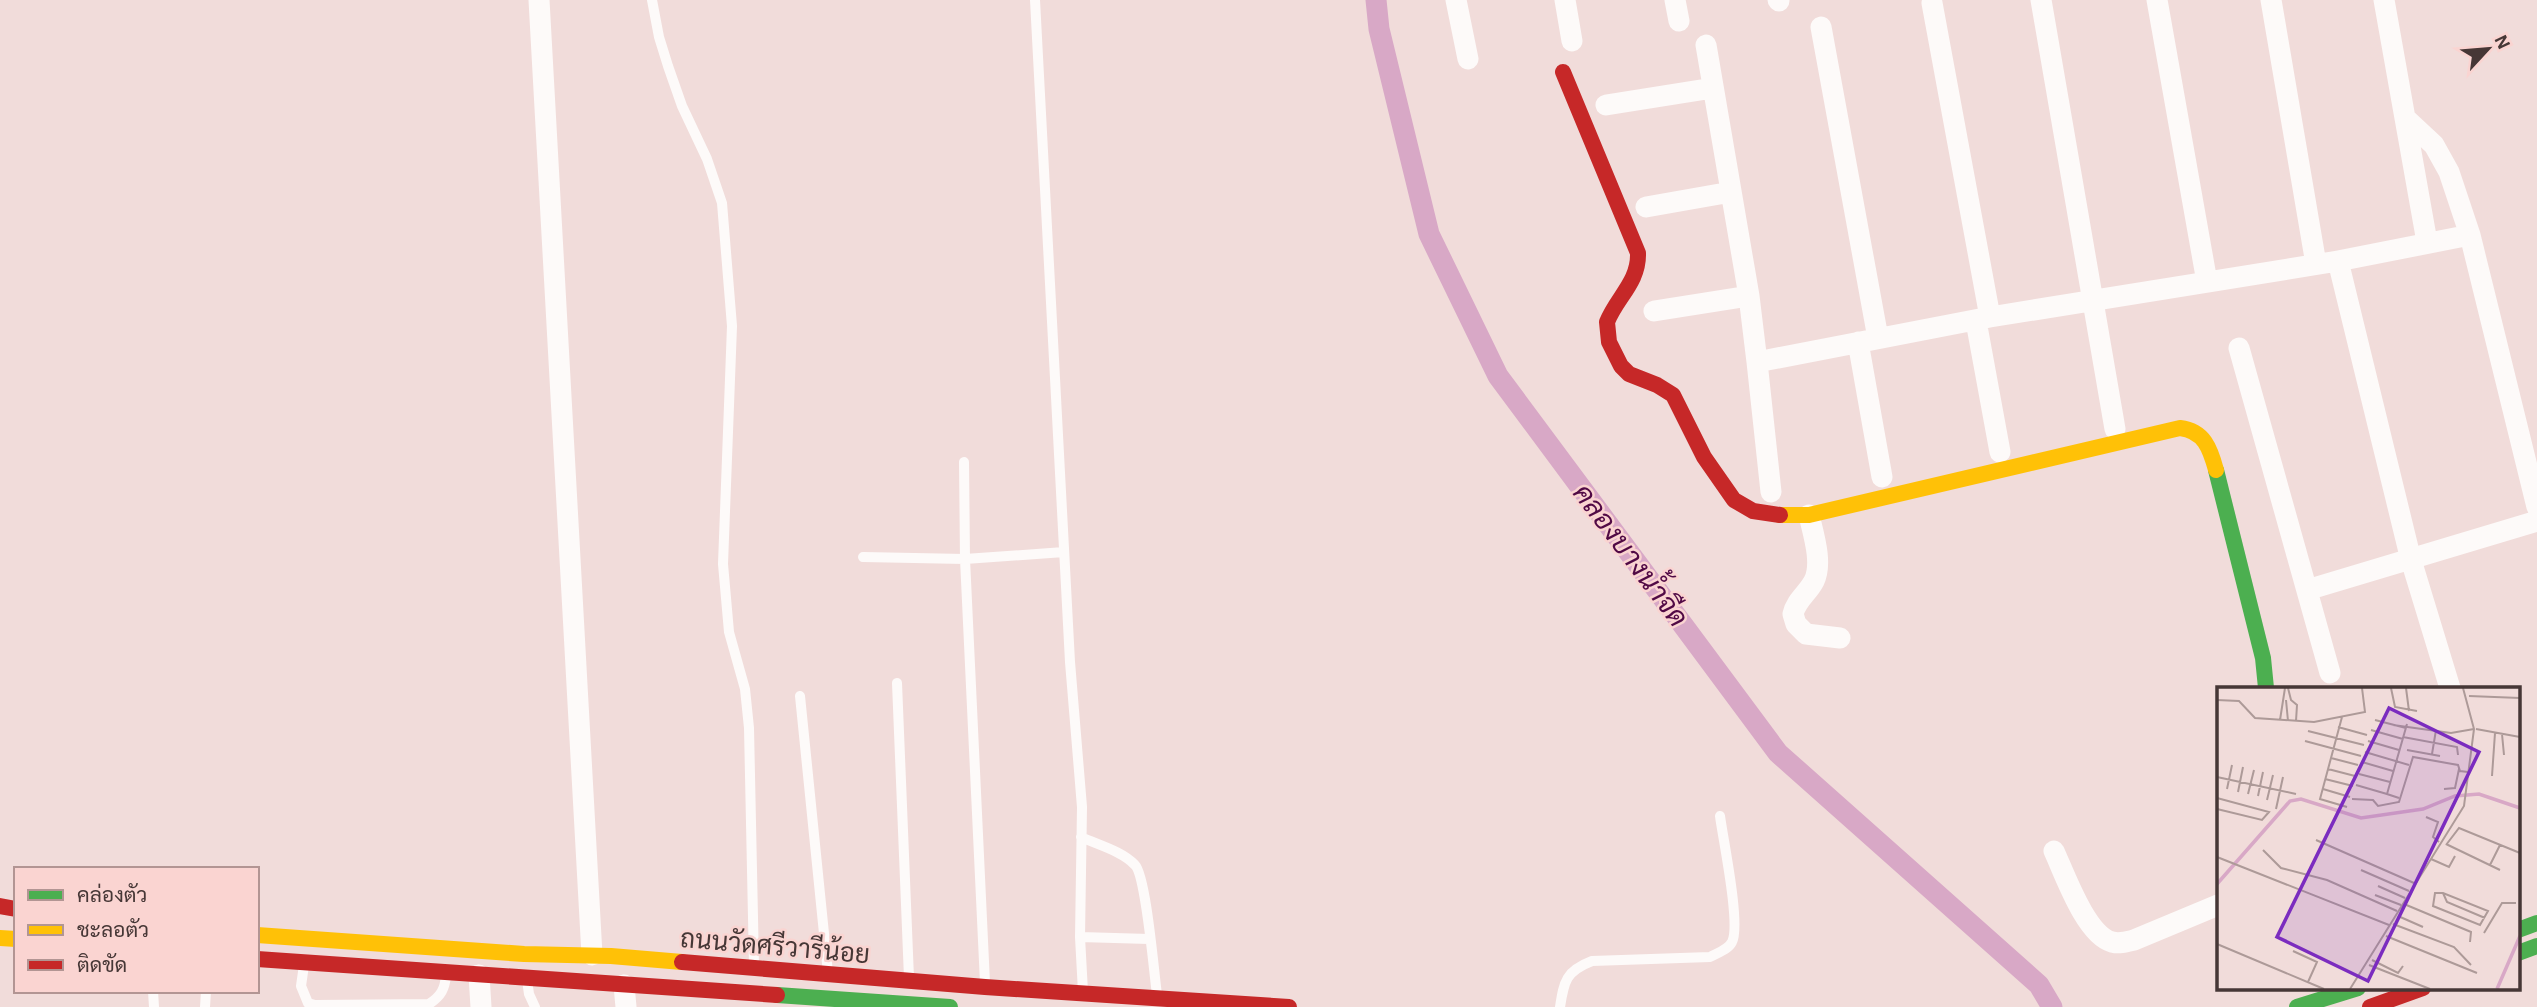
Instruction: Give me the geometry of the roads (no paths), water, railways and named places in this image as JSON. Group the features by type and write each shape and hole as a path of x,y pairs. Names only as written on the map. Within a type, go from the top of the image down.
{"main road":[{"path":"1563,72 1640,263 1639,273 1609,316 1605,327 1622,368 1630,374 1667,388 1721,483 1744,507 1774,515 1809,515 2180,428 2192,429 2201,434 2213,459 2263,658 2266,687"},
{"path":"2520,929 2537,923"},
{"name":"ถนนวัดศรีวารีน้อย","path":"259,935 524,954 592,955 985,988 1289,1007"},
{"path":"2520,952 2537,946"},
{"path":"590,983 592,955"},
{"name":"ถนนวัดศรีวารีน้อย","path":"259,959 624,985 712,995 950,1007"},
{"path":"2304,1001 2350,990"},
{"path":"2370,1007 2417,990"}],"street":[{"path":"538,0 592,955"},
{"path":"1457,0 1468,59"},
{"path":"1565,0 1572,41"},
{"path":"2041,0 2115,429"},
{"path":"2157,0 2207,282"},
{"path":"2271,0 2327,262 2450,687"},
{"path":"2384,0 2427,242"},
{"path":"1932,3 1983,319 2000,452"},
{"path":"1821,27 1868,340 1882,477"},
{"path":"1706,45 1749,296 1771,492"},
{"path":"1606,105 1713,88"},
{"path":"2405,118 2434,145 2449,172 2470,234 2537,507"},
{"path":"1646,207 1731,192"},
{"path":"1757,362 1983,319 2327,262 2470,234"},
{"path":"1654,311 1749,296"},
{"path":"2239,348 2330,673"},
{"path":"1809,515 1816,542 1815,580 1798,601 1793,614 1806,634 1840,638"},
{"path":"2307,590 2537,521"},
{"path":"2054,851 2091,928 2109,942 2134,940 2217,905"},
{"path":"479,975 481,1007"},
{"path":"624,985 626,1007"}],"lane":[{"path":"652,0 668,66 682,106 707,159 722,203 732,326 723,564 729,632 745,689 749,727 754,968"},
{"path":"1035,0 1070,662 1082,807 1080,937 1083,995"},
{"path":"964,462 965,559 985,988"},
{"path":"863,557 965,559 1064,552"},
{"path":"897,683 909,980"},
{"path":"800,696 828,975"},
{"path":"1560,1007 1564,981 1576,967 1592,961 1710,957 1726,949 1733,941 1734,919 1720,816"},
{"path":"1081,837 1136,866 1143,885 1157,997"},
{"path":"1080,937 1149,939"},
{"path":"305,962 302,986 308,1003 315,1006 429,1004 439,998 445,987 446,973"},
{"path":"527,979 529,994 535,1007"}],"waterway":[{"name":"คลองบางน้ำจืด","path":"1376,0 1379,29 1429,234 1498,376 1778,753 2039,985 2052,1007"}]}
